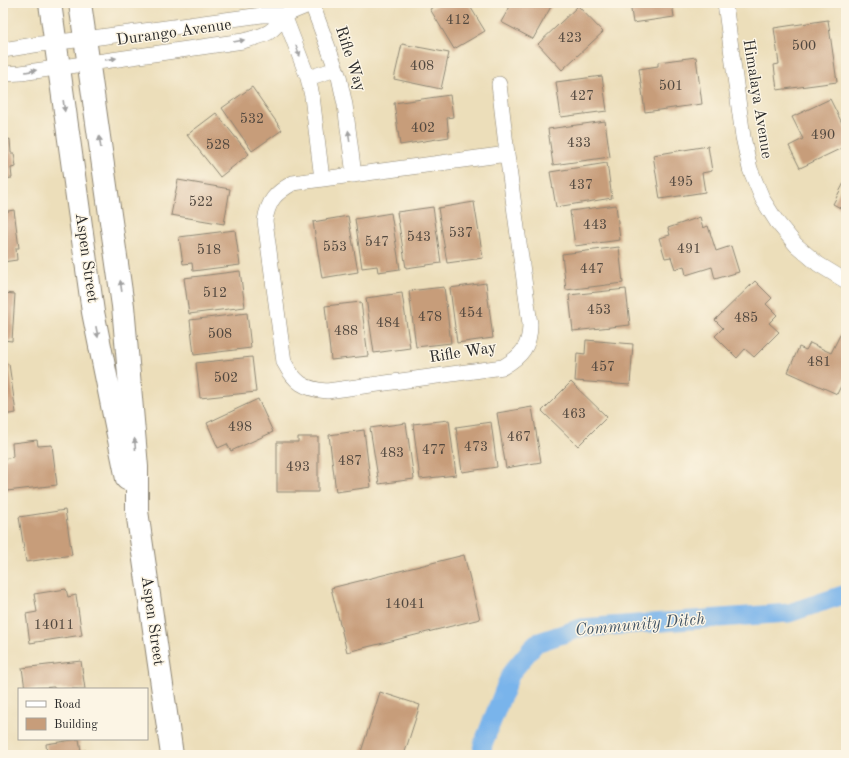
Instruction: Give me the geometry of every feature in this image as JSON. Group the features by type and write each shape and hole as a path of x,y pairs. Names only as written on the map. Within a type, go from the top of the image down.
{"street":[{"name":"Aspen Street","path":"50,3 93,312 124,470 137,510"},
{"name":"Aspen Street","path":"80,3 123,306 137,466 137,510 172,755"},
{"name":"Durango Avenue","path":"3,50 262,15 284,15 312,3"},
{"name":"Rifle Way","path":"312,3 336,69 346,105 354,175"},
{"name":"Himalaya Avenue","path":"725,3 743,137 750,169 763,200 777,222 796,245 818,264 846,281"},
{"name":"Durango Avenue","path":"3,74 21,73 88,62 243,41 268,34 277,26 284,15"},
{"path":"284,15 308,78 312,96 322,179"},
{"path":"308,78 336,69"},
{"path":"499,84 507,154"},
{"name":"Rifle Way","path":"507,154 530,324 530,335 525,349 516,359 503,367 327,390 313,390 301,384 291,375 284,362 265,222 267,209 273,197 282,189 293,183 507,154"}],"building":[{"path":"441,3 468,3 485,31 454,49 430,9"},
{"path":"512,3 553,3 533,39 501,22"},
{"path":"630,3 672,3 674,17 633,23"},
{"path":"578,6 603,32 562,70 538,44"},
{"path":"828,20 837,82 777,90 774,65 779,64 774,28"},
{"path":"402,44 449,53 441,89 394,79"},
{"path":"696,57 702,104 645,112 639,69 658,66 658,62"},
{"path":"602,76 607,111 561,117 556,82"},
{"path":"252,87 282,130 252,151 222,108"},
{"path":"450,95 453,117 447,118 449,137 400,145 394,103"},
{"path":"830,99 846,131 846,146 800,168 789,146 803,139 792,117"},
{"path":"216,113 249,154 220,177 187,135"},
{"path":"605,121 610,157 553,165 548,129"},
{"path":"3,129 6,129 7,140 10,139 11,153 14,153 16,167 11,168 12,178 3,179"},
{"path":"708,146 712,171 702,173 705,192 660,199 653,155"},
{"path":"607,163 612,198 556,207 550,172"},
{"path":"846,179 846,211 833,204"},
{"path":"178,180 230,189 224,224 171,215"},
{"path":"474,202 483,258 447,263 438,208"},
{"path":"616,205 620,240 575,246 570,211"},
{"path":"433,207 441,263 406,268 397,212"},
{"path":"14,210 19,248 16,248 17,260 3,262 3,212"},
{"path":"391,213 400,269 378,272 377,266 362,268 355,219"},
{"path":"348,216 358,272 322,278 313,222"},
{"path":"700,217 703,228 708,226 716,251 731,246 739,272 715,279 712,267 686,275 684,266 675,269 671,257 665,258 659,238 670,235 668,228"},
{"path":"235,230 240,265 193,271 192,263 183,264 179,237"},
{"path":"619,247 623,283 566,290 562,254"},
{"path":"240,271 245,307 189,314 184,278"},
{"path":"755,281 772,298 766,304 777,315 769,323 779,332 754,357 745,349 737,358 715,336 723,328 715,320"},
{"path":"486,283 493,338 457,343 450,288"},
{"path":"444,287 451,343 416,347 409,291"},
{"path":"626,289 630,325 573,331 569,295"},
{"path":"3,293 15,294 12,341 3,340"},
{"path":"402,293 410,348 374,353 366,298"},
{"path":"361,302 368,356 331,360 325,306"},
{"path":"247,313 251,348 194,355 190,320"},
{"path":"843,329 846,330 846,376 837,394 788,372 799,347 806,350 810,343 831,353"},
{"path":"586,340 633,344 630,385 575,381 577,353 585,354"},
{"path":"252,357 256,392 200,398 196,363"},
{"path":"9,364 16,413 3,415 3,365"},
{"path":"571,382 607,417 578,446 542,411"},
{"path":"258,399 273,432 231,451 227,444 218,448 207,423"},
{"path":"532,407 541,462 506,468 497,413"},
{"path":"449,420 456,475 420,479 413,424"},
{"path":"491,422 497,467 462,472 456,427"},
{"path":"406,423 414,479 379,484 370,428"},
{"path":"364,430 371,487 336,492 329,435"},
{"path":"298,437 318,437 318,492 277,492 277,442 298,442"},
{"path":"37,440 38,446 52,445 57,485 7,491 3,459 13,457 12,443"},
{"path":"65,510 72,555 26,562 19,517"},
{"path":"464,555 480,619 347,652 331,588"},
{"path":"66,589 68,597 76,595 82,635 30,643 26,614 37,612 34,594"},
{"path":"81,661 85,688 25,688 22,668"},
{"path":"380,692 420,705 404,755 360,755"},
{"path":"79,740 81,751 86,750 87,755 47,755 46,744"}],"waterway":[{"name":"Community Ditch","path":"482,755 483,744 511,673 536,643 581,628 789,613 846,594"}]}
